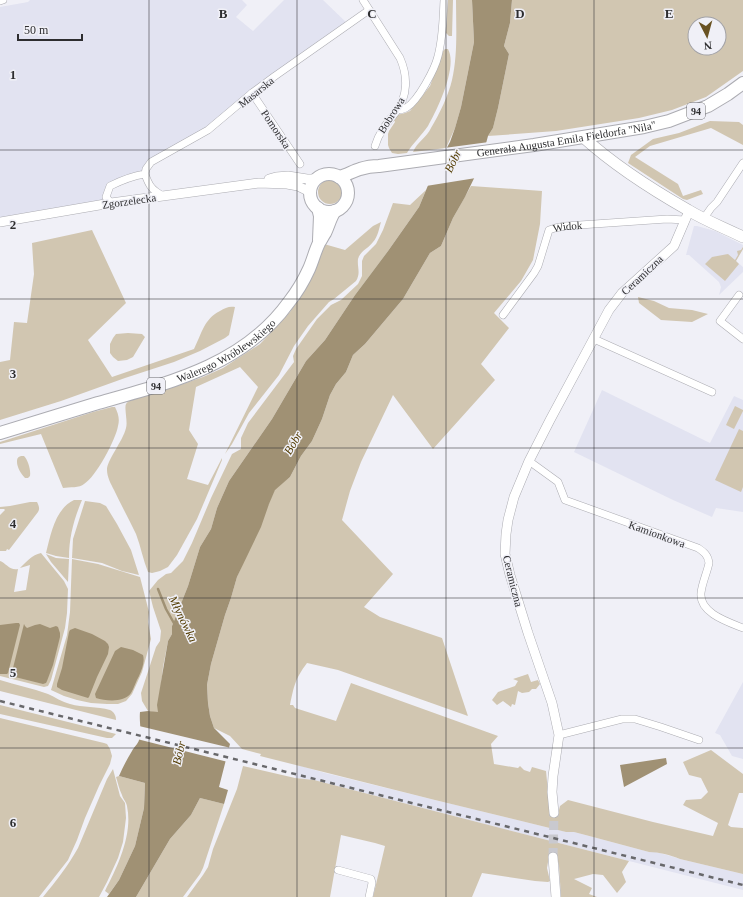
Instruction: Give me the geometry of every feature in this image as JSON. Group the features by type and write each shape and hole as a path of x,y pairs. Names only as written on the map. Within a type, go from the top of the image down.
{"main road":[{"name":"Generała Augusta Emila Fieldorfa \"Nila\"","path":"339,177 370,166 380,166 534,145 644,128 669,121 708,106 743,84"},
{"name":"Widok","path":"583,137 623,170 687,215 704,218 741,234"},
{"name":"Generała Augusta Emila Fieldorfa \"Nila\"","path":"348,190 350,185 358,178 380,166"},
{"name":"94","path":"317,179 329,174 339,177"},
{"path":"339,177 345,182 348,190"},
{"path":"310,194 312,186 317,179"},
{"name":"94","path":"335,211 343,205 346,200 348,190"},
{"name":"94","path":"310,194 318,208"},
{"path":"318,208 326,211 335,211"},
{"name":"Walerego Wróblewskiego","path":"318,208 320,216 319,244"},
{"name":"Walerego Wróblewskiego","path":"0,433 193,374 228,357 267,328 290,302 313,261 330,218 335,211"}],"street":[{"name":"Bobrowa","path":"363,0 400,58 406,75 404,97 397,110 385,124 377,138 375,146"},
{"path":"397,110 406,109 417,97 430,75 438,57 443,26 444,0"},
{"name":"Masarska","path":"145,174 146,169 151,162 208,130 252,93 370,10"},
{"name":"Pomorska","path":"252,93 300,164"},
{"path":"704,218 717,202 743,163"},
{"path":"111,203 106,197 110,186 132,176 145,174 150,187 163,196"},
{"name":"Zgorzelecka","path":"259,183 276,177 288,176 307,180 317,179"},
{"name":"Zgorzelecka","path":"0,222 111,203 259,183 298,186 310,194"},
{"name":"Widok","path":"503,315 538,266 549,230 565,226 667,219 687,215"},
{"name":"Ceramiczna","path":"554,813 552,792 553,776 559,735 552,703 518,602 505,554 506,534 511,507 529,462 609,310 622,293 674,246 687,215"},
{"path":"739,295 720,320 743,339"},
{"path":"594,339 712,392"},
{"name":"Kamionkowa","path":"529,462 558,482 564,500 698,548 706,553 709,563 700,594 703,603 715,616 743,628"},
{"path":"559,735 622,719 635,719 661,726 699,740"},
{"path":"553,857 556,897"},
{"path":"338,870 371,879 372,883 369,897"}],"shaded area":[{"path":"30,0 242,0 247,5 236,17 253,31 284,0 323,0 349,25 285,69 216,124 151,162 145,174 110,186 106,197 111,203 0,222 0,7 28,2"},
{"path":"447,0 453,0 452,36 449,36 446,33"},
{"path":"456,0 472,0 474,42 461,107 455,128 446,148 413,152 434,123 451,86 456,50"},
{"path":"512,0 743,0 743,71 706,97 672,110 639,118 556,131 488,136 493,128 509,54 504,46 510,23"},
{"path":"445,49 448,49 450,57 448,77 441,99 432,119 407,153 392,153 388,145 388,134 395,122 394,120 397,115 410,111 430,86"},
{"path":"710,121 739,122 743,125 743,145 711,128 650,146 635,157 678,184 683,196 701,190 703,194 687,200 683,199 628,163 631,155 653,139 679,133"},
{"path":"330,180 338,184 342,192 338,200 330,204 322,200 318,192 322,184"},
{"path":"471,186 542,191 540,224 533,260 521,281 494,313 509,328 481,364 495,380 433,449 393,395 361,462 350,491 342,520 393,574 364,607 380,617 442,638 468,716 338,670 307,663 296,683 290,705 336,721 351,683 498,736 491,744 494,764 518,768 520,766 524,770 530,772 532,767 546,771 550,813 558,814 560,806 568,800 713,836 718,823 683,805 686,800 701,799 708,792 701,778 689,775 683,762 711,750 743,774 743,793 739,793 728,825 731,827 743,828 743,874 664,854 649,852 574,832 566,832 435,800 260,756 261,754 242,749 230,736 214,728 210,716 207,685 211,664 237,577 275,489 290,477 301,456 312,441 322,419 330,395 336,384 346,372 353,355 365,344 403,299 430,253 441,246 453,218"},
{"path":"426,190 419,207 355,295 325,340 306,361 272,419 229,481 217,508 211,529 200,547 188,586 172,626 172,634 168,641 163,667 158,713 148,711 142,701 141,693 156,647 160,641 161,631 149,591 158,580 166,574 171,573 183,561 232,454 241,449 241,438 248,423 294,362 293,356 296,349 317,319 331,305 341,300 358,284 362,276 362,261 364,256 376,244 393,203 410,205"},
{"path":"381,222 375,240 359,256 358,275 356,281 329,302 308,326 294,346 279,375 249,413 225,454 258,387 240,367 196,387 189,430 198,444 187,479 208,485 222,458 222,460 197,519 177,555 168,567 152,573 148,572 136,534 110,483 107,473 110,461 126,428 126,403 130,400 203,377 223,368 260,344 290,312 302,294 315,269 324,244 345,250 373,226"},
{"path":"694,226 715,231 743,245 743,249 736,261 743,267 743,272 719,295 721,287 719,282 689,255 686,255"},
{"path":"92,230 126,303 88,340 112,377 194,349 204,327 210,318 225,308 235,307 229,335 200,351 174,362 61,401 0,420 0,362 10,360 14,322 27,323 34,274 32,243"},
{"path":"743,247 736,261 739,264 725,281 705,264 712,257 728,254 735,260 738,255 737,251 741,250"},
{"path":"638,297 654,301 669,308 692,310 708,314 692,322 661,320 639,303"},
{"path":"116,334 142,334 145,337 133,357 127,360 118,361 110,353 110,344"},
{"path":"602,390 710,443 734,396 743,400 743,512 716,508 712,517 673,500 574,452"},
{"path":"735,406 743,411 734,429 726,425"},
{"path":"115,407 119,418 114,440 100,466 89,480 80,486 63,488 41,434 0,444 0,442"},
{"path":"739,429 743,431 743,487 741,492 715,480"},
{"path":"24,456 29,465 30,476 28,478 25,478 18,466 17,459"},
{"path":"74,500 82,500 72,528 69,558 46,553 52,530 58,516 62,509"},
{"path":"85,501 100,503 106,506 131,550 139,575 122,571 102,563 72,558 73,539"},
{"path":"37,502 39,507 38,512 9,550 7,549 6,551 0,551 0,515 5,510 0,509 0,507"},
{"path":"41,553 64,581 68,589 65,628 51,680 48,686 44,687 0,676 0,561 10,568 18,569 14,592 26,590 30,565 20,568 32,557"},
{"path":"46,554 56,558 69,559 68,582 51,562"},
{"path":"72,559 98,564 140,577 149,612 148,622 151,639 142,672 132,694 126,701 118,704 91,703 64,696 51,690 67,635 70,612"},
{"path":"528,674 531,682 538,680 540,684 536,689 532,689 529,692 522,693 518,691 515,705 512,704 511,707 503,701 497,705 492,700 498,692 515,686 518,681 513,679"},
{"path":"0,680 48,694 70,704 110,710 116,717 116,720 0,691"},
{"path":"743,682 743,759 732,756 720,735 715,733"},
{"path":"0,705 116,734 112,738 107,738 0,714"},
{"path":"0,718 107,744 112,756 110,764 85,818 68,860 39,897 0,897"},
{"path":"298,765 435,800 566,832 574,832 649,852 656,852 743,874 743,890 314,780 295,778"},
{"path":"243,766 295,778 314,780 629,861 622,872 626,882 617,893 603,875 593,874 574,879 592,888 589,894 597,897 561,897 557,857 549,856 547,868 550,881 548,882 482,873 472,897 373,897 385,846 341,835 330,897 187,897 208,867 213,849 237,789"},
{"path":"113,769 120,796 125,803 126,818 123,842 118,858 99,897 43,897 66,867 78,848 107,779"},
{"path":"119,776 145,783 144,808 135,846 119,880 109,894 105,891 119,861 128,828 127,806 116,777"},
{"path":"200,798 224,804 200,874 183,897 136,897 170,839 191,815"}],"water":[{"name":"Bóbr","path":"472,0 512,0 510,23 504,46 509,54 493,128 488,136 480,166 453,218 441,246 430,253 403,299 365,344 353,355 346,372 336,384 330,395 322,419 312,441 301,456 290,477 275,490 261,527 237,577 211,664 207,685 210,716 214,728 230,744 219,787 228,790 224,804 200,798 191,815 170,839 136,897 107,897 119,880 135,846 144,808 145,783 119,776 128,757 139,740 140,712 158,712 157,705 168,641 172,634 172,626 188,586 200,547 211,529 217,508 229,481 272,419 306,361 325,340 355,295 419,207 434,171 450,142 461,107 474,42"},
{"path":"19,623 20,625 8,673 0,674 0,625"},
{"path":"24,624 27,628 40,624 50,628 56,626 58,627 60,637 53,665 46,683 43,684 11,676"},
{"path":"75,628 92,634 105,641 109,647 108,654 88,698 57,687 69,632"},
{"path":"121,647 133,650 143,655 144,660 142,668 132,691 128,696 119,700 105,700 96,698 95,694 115,651"},
{"path":"666,758 667,764 624,787 620,765"}],"pier":[{"path":"489,142 482,167 476,178 426,186 432,170 444,148"},
{"path":"137,721 139,726 231,748 228,762 137,739 139,730"}],"waterway":[{"name":"Młynówka","path":"158,589 166,609 175,625"}],"tunnel":[{"path":"553,857 554,813"}],"railway":[{"path":"0,701 743,885"}]}
